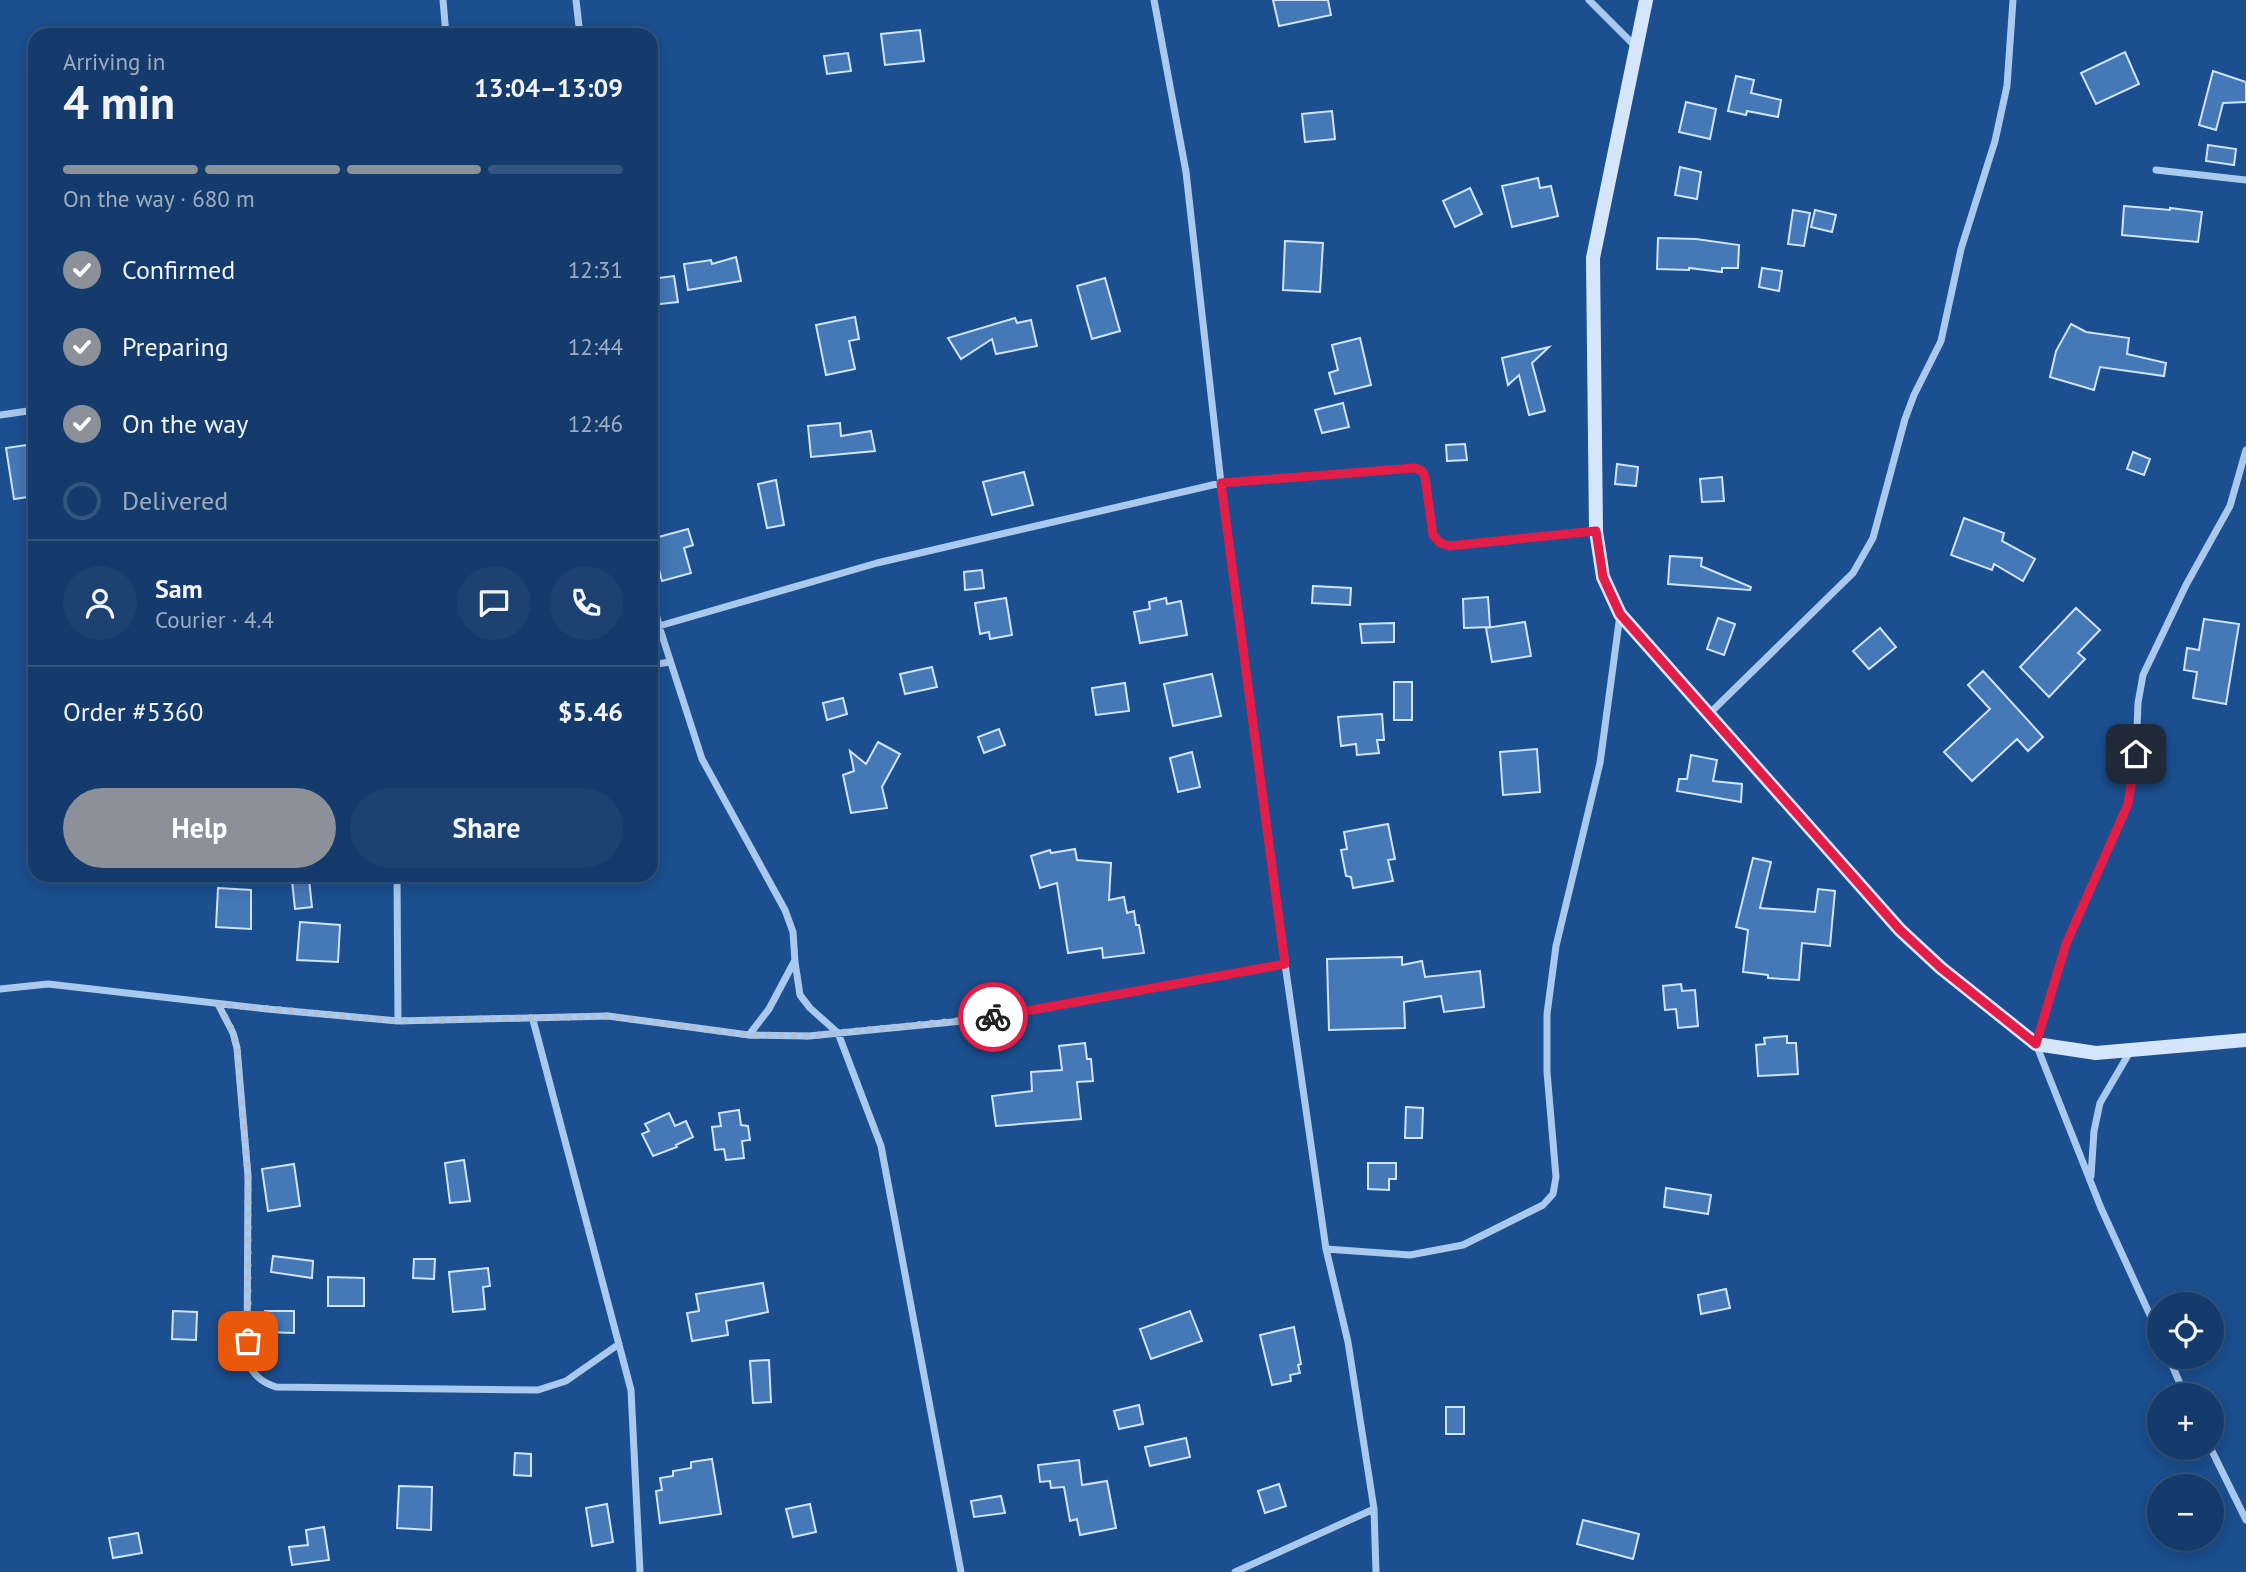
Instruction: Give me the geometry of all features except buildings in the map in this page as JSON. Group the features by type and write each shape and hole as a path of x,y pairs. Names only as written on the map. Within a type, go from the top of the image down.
{"street":[{"path":"443,0 445,28"},
{"path":"576,0 579,28"},
{"path":"1154,0 1185,172 1221,483 1326,1249 1348,1342 1374,1509 1376,1572"},
{"path":"1588,0 1635,46"},
{"path":"1646,0 1593,258 1596,531 1603,577 1620,614 1900,930 1941,968 2036,1044 2068,1051 2096,1053 2246,1040"},
{"path":"1709,714 1853,573 1874,538 1905,418 1913,395 1941,341 1961,248 1995,141 2007,86 2013,0"},
{"path":"2155,170 2246,180"},
{"path":"0,415 28,411"},
{"path":"2147,1308 2090,1180 2036,1044 2066,944 2128,804 2136,754 2138,703 2143,675 2186,585 2230,506 2246,450"},
{"path":"659,626 877,562 1221,483 1415,468 1422,471 1425,477 1433,535 1439,542 1449,546 1596,531"},
{"path":"1326,1249 1410,1255 1462,1245 1544,1205 1553,1194 1556,1177 1547,1072 1547,1014 1556,946 1600,763 1620,614"},
{"path":"658,622 702,759 785,910 793,932 794,962 800,995 810,1008 838,1033 881,1146 961,1572"},
{"path":"658,664 670,662"},
{"path":"397,882 398,1021"},
{"path":"748,1035 769,1009 794,962"},
{"path":"0,989 48,984 398,1021 533,1020 608,1016 748,1035 809,1036 983,1019 1285,964"},
{"path":"218,1004 233,1032 237,1048 248,1176 247,1362 263,1383 276,1387 538,1390 566,1381 619,1344"},
{"path":"533,1020 631,1390 634,1410 639,1572"},
{"path":"2090,1180 2094,1131 2100,1103 2132,1050"},
{"path":"2216,1460 2246,1520"},
{"path":"1235,1572 1374,1509"}],"way so far":[{"path":"248,1341 250,1226 237,1048 233,1032 218,1004 398,1021 533,1020 608,1016 748,1035 809,1036 993,1017"}],"route":[{"path":"993,1017 1285,964 1221,483 1415,468 1422,471 1425,477 1433,535 1439,542 1449,546 1596,531 1603,577 1620,614 1900,930 1941,968 2036,1044 2066,944 2128,804 2136,754"}]}
